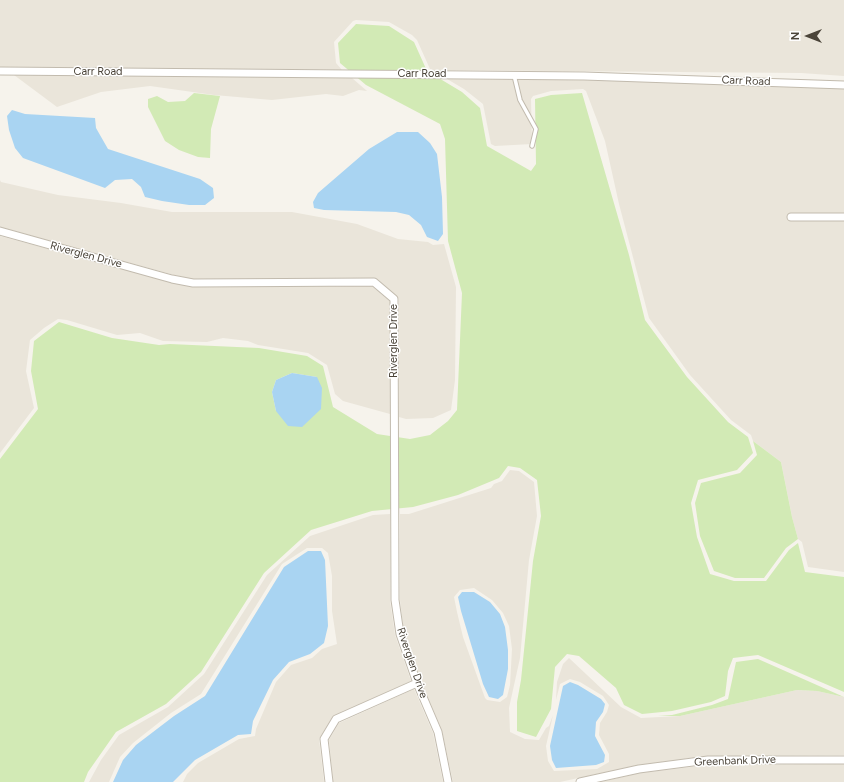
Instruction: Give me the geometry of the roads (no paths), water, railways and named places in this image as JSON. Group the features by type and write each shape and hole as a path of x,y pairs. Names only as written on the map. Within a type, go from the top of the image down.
{"street":[{"name":"Carr Road","path":"0,71 514,75 844,84"},
{"path":"791,217 844,217"},
{"name":"Riverglen Drive","path":"0,231 193,283 374,282 394,299 395,600 400,634 417,683 438,732 448,782"},
{"path":"328,782 324,739 336,719 417,683"},
{"name":"Greenbank Drive","path":"580,782 639,769 708,760 844,760"}],"lane":[{"path":"514,75 520,100 536,129 532,146"}],"water":[{"path":"12,110 25,114 95,118 96,128 108,149 200,179 213,188 214,198 205,205 189,205 162,201 145,197 141,187 132,179 115,180 105,188 23,158 15,148 9,130 7,116"},
{"path":"397,132 418,132 430,143 437,154 442,197 443,234 438,241 427,237 421,225 409,215 396,212 324,210 314,208 313,202 318,193 369,149"},
{"path":"292,373 317,377 322,388 321,409 302,427 288,426 276,411 272,392 276,380"},
{"path":"308,551 321,551 325,560 328,626 324,643 310,654 289,662 273,680 253,721 251,734 238,735 195,760 173,782 113,782 123,760 136,745 174,716 205,696 284,567"},
{"path":"462,592 474,592 490,602 500,614 505,627 508,650 508,669 503,695 498,699 489,697 483,684 461,611 458,597"},
{"path":"570,682 578,685 601,699 605,704 603,712 596,722 595,736 605,755 604,762 596,765 556,768 552,760 550,746 563,686"}]}
